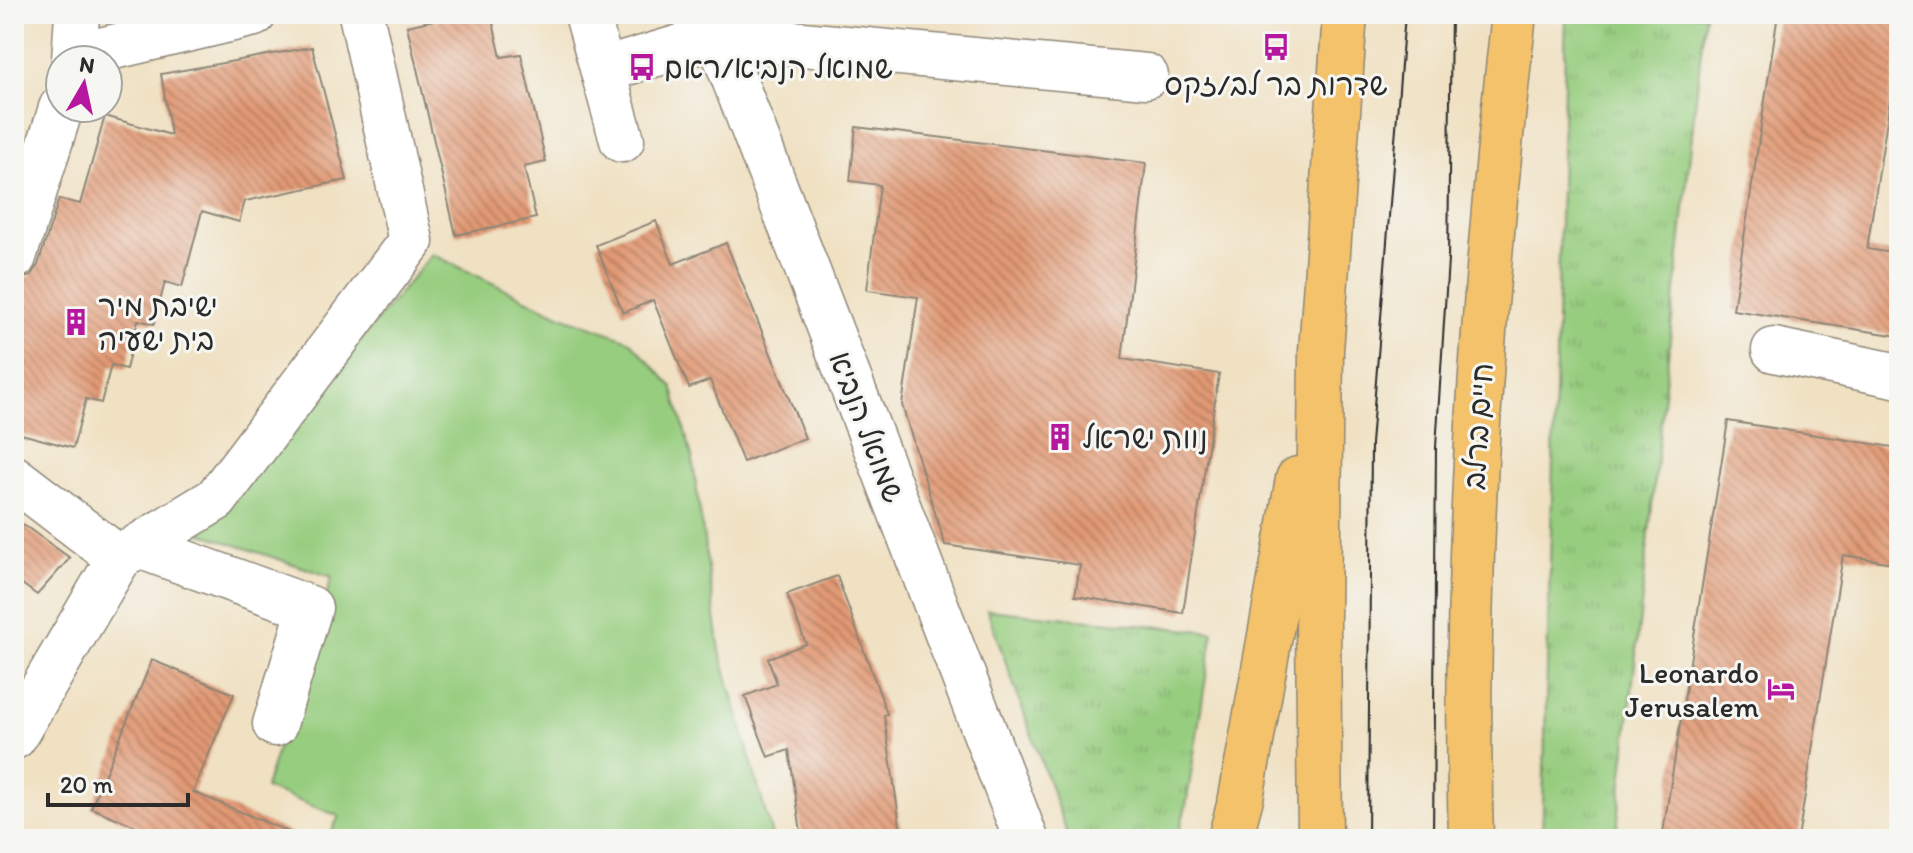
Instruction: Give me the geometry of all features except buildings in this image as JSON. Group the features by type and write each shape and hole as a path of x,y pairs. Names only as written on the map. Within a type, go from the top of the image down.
{"highway":[{"path":"1320,839 1318,620 1321,351 1345,14"},
{"name":"חיים ברלב","path":"1471,839 1468,632 1475,446 1514,14"},
{"path":"1230,839 1241,798 1321,351"}],"street":[{"path":"76,43 254,14"},
{"path":"14,737 129,552 216,499 411,241 361,14"},
{"path":"587,14 622,140"},
{"path":"603,70 713,25 1146,76"},
{"name":"שמואל הנביא","path":"713,25 1026,839"},
{"path":"14,257 56,124"},
{"path":"1774,350 1899,376"},
{"path":"14,478 129,552 310,608 275,724"}],"green space":[{"path":"1705,14 1616,839 1542,839 1566,15"},
{"path":"432,254 559,315 629,340 672,386 692,456 720,651 773,839 328,839 339,816 265,788 332,577 200,533"},
{"path":"987,610 1213,632 1186,806 1177,839 1069,839"}],"tram line":[{"path":"1368,839 1371,444 1405,14"},
{"path":"1433,839 1436,447 1448,260 1451,14"}],"place":[{"name":"שדרות בר לב/זקס","path":"1276,47"},
{"name":"שמואל הנביא/ראם","path":"642,67"},
{"name":"ישיבת מיר בית ישעיה","path":"76,322"},
{"name":"נוות ישראל","path":"1060,437"},
{"name":"Leonardo Jerusalem","path":"1781,689"}]}
